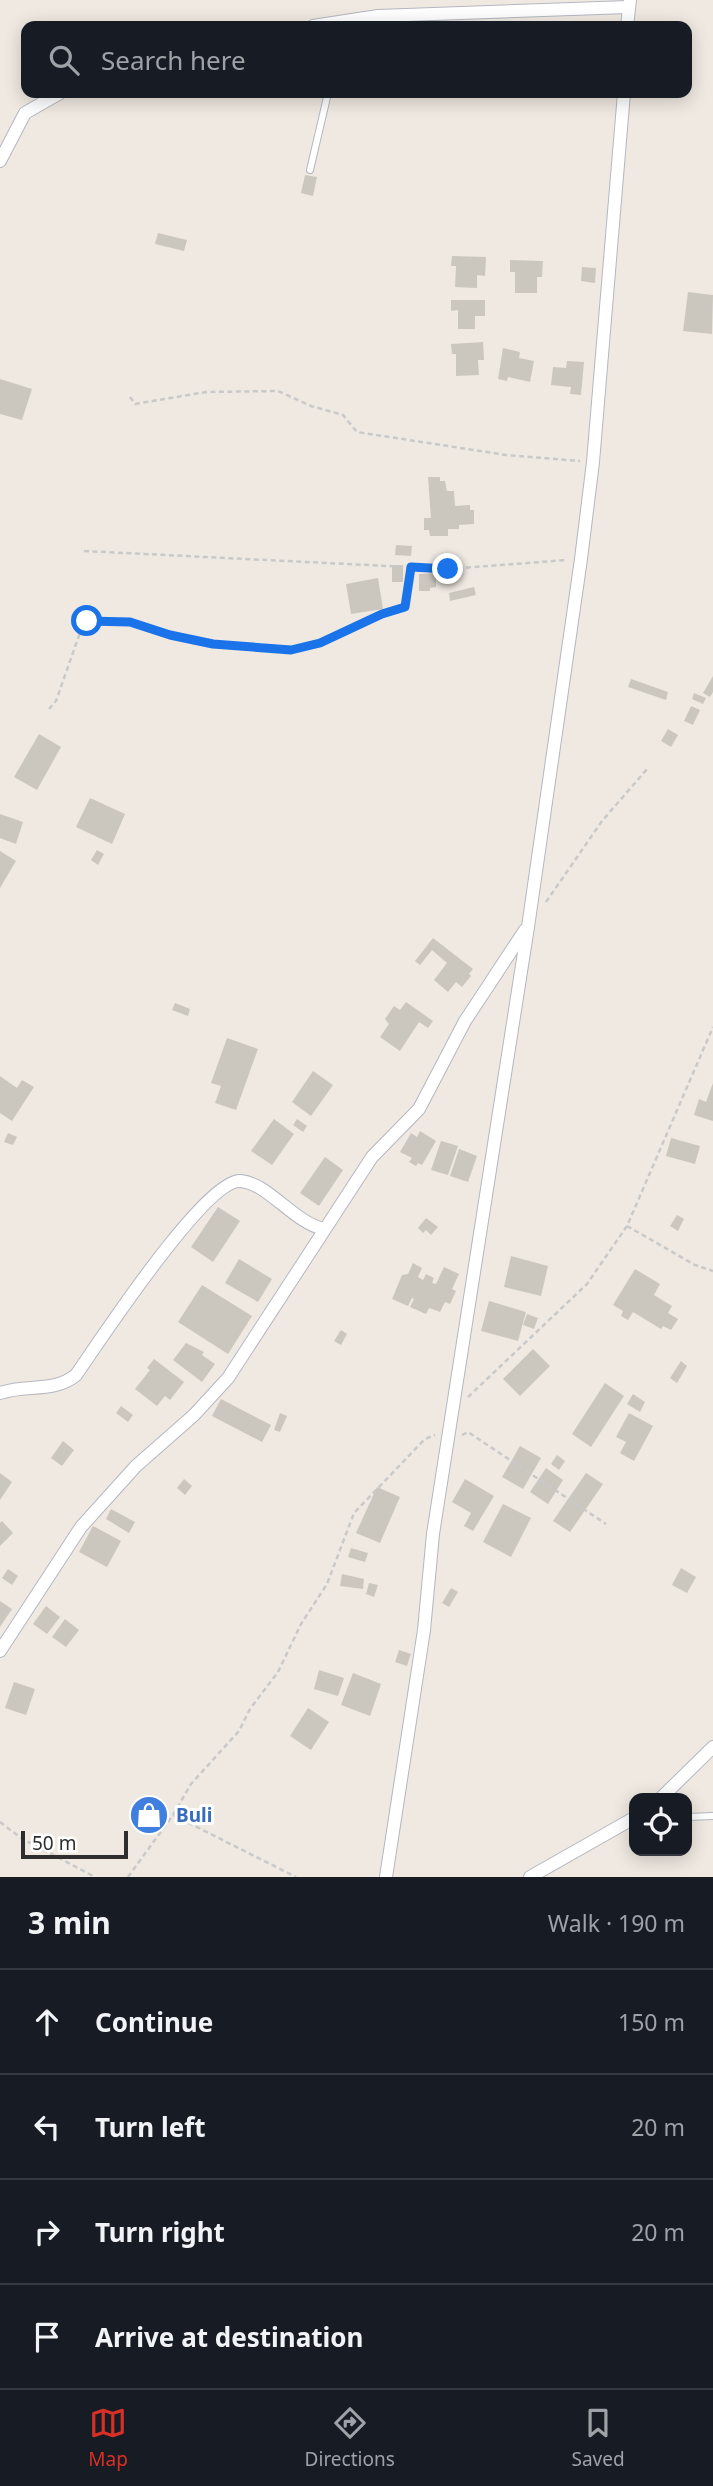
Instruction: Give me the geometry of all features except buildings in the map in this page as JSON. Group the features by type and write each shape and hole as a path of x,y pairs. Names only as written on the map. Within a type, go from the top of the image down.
{"street":[{"path":"357,21 379,16 629,3 627,21"},
{"path":"0,161 25,113 51,98"},
{"path":"386,1877 424,1630 433,1534 528,927 581,559 593,462 624,98"},
{"path":"0,1651 81,1527 136,1466 194,1415 228,1378 372,1157 419,1109 465,1021 528,927"},
{"path":"0,1393 12,1389 65,1384 76,1375 174,1238 219,1189 230,1183 240,1181 251,1184 303,1222 324,1229"},
{"path":"666,1793 713,1747"},
{"path":"530,1877 629,1822"}],"lane":[{"path":"310,170 327,98"},
{"path":"692,1817 713,1816"}],"path":[{"path":"131,397 135,404 206,392 278,391 311,406 343,415 357,432 506,455 593,462"},
{"path":"84,551 448,569 581,559"},
{"path":"49,709 56,701 82,626 87,621 130,622 170,635 213,644 291,650 320,643 382,614 405,607 411,567"},
{"path":"542,906 602,821 648,768"},
{"path":"453,1412 586,1284 627,1226 713,1027"},
{"path":"627,1226 695,1265 713,1271"},
{"path":"128,1877 173,1815 191,1784 239,1731 250,1709 278,1672 301,1624 327,1584 354,1513 425,1440 450,1433 468,1433 606,1524"},
{"path":"173,1815 296,1877"},
{"path":"0,1822 21,1838 95,1877"}],"place":[{"name":"Buli","path":"149,1815"}],"route":[{"path":"87,621 130,622 170,635 213,644 291,650 320,643 382,614 405,607 411,567 448,569"}]}
